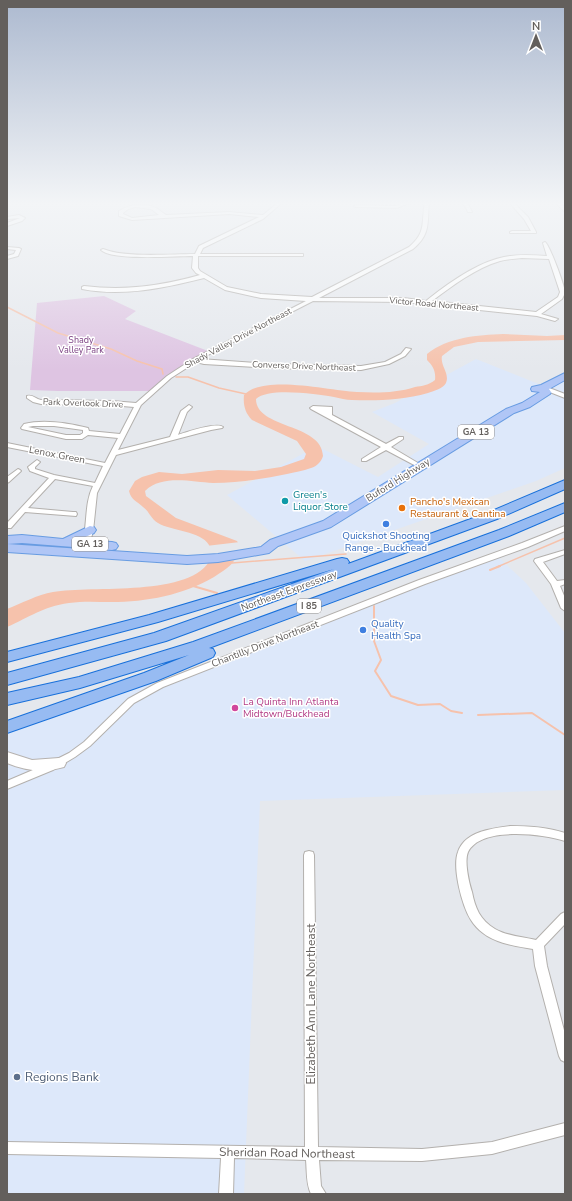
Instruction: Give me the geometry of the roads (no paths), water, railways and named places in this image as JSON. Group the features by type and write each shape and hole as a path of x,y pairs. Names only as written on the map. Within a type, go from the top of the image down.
{"highway":[{"name":"Northeast Expressway","path":"7,679 160,637 272,598 492,516 565,484"},
{"name":"Northeast Expressway","path":"7,699 80,682 206,644 293,613 504,533 565,507"},
{"path":"7,657 153,618 355,559 386,555"},
{"path":"7,727 150,677 248,636 293,613"}],"main road":[{"name":"Buford Highway","path":"7,540 22,539 86,544 203,559 255,548 265,550 274,543 327,524 516,407 524,405 546,392 544,388 565,376"},
{"path":"63,543 90,530"},
{"path":"29,549 38,547 72,549 86,544 89,550 100,554"},
{"name":"Buford Highway","path":"7,548 100,554 172,556"},
{"path":"7,757 24,765 33,766 59,763"}],"street":[{"path":"196,258 195,268 204,276"},
{"name":"Shady Valley Drive Northeast","path":"86,544 90,530 91,500 96,486 138,405 169,377 195,360 393,258"},
{"path":"428,302 464,278 492,262 503,258"},
{"path":"537,314 560,298 563,292 551,258"},
{"name":"Victor Road Northeast","path":"204,276 220,286 238,292 275,298 379,299 428,302 537,314 555,319"},
{"path":"84,288 118,291 148,289 204,276"},
{"name":"Converse Drive Northeast","path":"195,360 272,366 362,368 388,363 403,355 408,349"},
{"path":"544,388 565,396"},
{"name":"Park Overlook Drive","path":"29,397 35,401 42,402 138,405"},
{"path":"173,438 184,411 189,407"},
{"path":"329,416 360,436 379,442 385,448 420,466"},
{"path":"86,433 86,429 82,428 41,424 30,424 26,425 24,428 72,437 82,437 86,433 121,436"},
{"path":"112,454 211,428 220,427"},
{"path":"364,460 401,438"},
{"name":"Lenox Green","path":"7,445 107,465"},
{"path":"37,462 31,467 32,470 53,477 96,486"},
{"path":"7,481 18,471"},
{"path":"8,526 53,477"},
{"path":"23,510 73,514"},
{"name":"Chantilly Drive Northeast","path":"7,785 59,763 87,744 131,701 160,685 422,582 525,545 565,528"},
{"path":"565,552 538,561 555,584 565,608"},
{"path":"555,584 565,582"},
{"path":"538,945 496,935 482,926 474,916 467,897 461,859 462,851 468,843 478,836 491,832 514,830 543,831 565,837"},
{"name":"Elizabeth Ann Lane Northeast","path":"309,855 312,1153 314,1188 319,1194"},
{"path":"538,945 565,917"},
{"path":"538,945 541,966 565,1056"},
{"name":"Sheridan Road Northeast","path":"7,1148 443,1154 492,1148 565,1129"},
{"path":"226,1194 228,1152"}],"waterway":[{"path":"7,307 58,333 111,349 137,361 162,369 163,374"},
{"path":"176,377 188,377 219,388 246,394"},
{"path":"497,567 565,538"},
{"path":"232,563 346,554"},
{"path":"490,570 500,566"},
{"path":"193,586 217,593"},
{"path":"374,606 374,641 381,660 375,671 391,696 418,705 440,704 451,711 462,713"},
{"path":"478,715 532,713 565,735"}],"place":[{"name":"Green's Liquor Store","path":"285,501"},
{"name":"Pancho's Mexican Restaurant & Cantina","path":"402,508"},
{"name":"Quickshot Shooting Range - Buckhead","path":"386,524"},
{"name":"Quality Health Spa","path":"363,630"},
{"name":"La Quinta Inn Atlanta Midtown/Buckhead","path":"235,708"},
{"name":"Regions Bank","path":"17,1077"}],"park label":[{"name":"Shady Valley Park","path":"81,346"}]}
